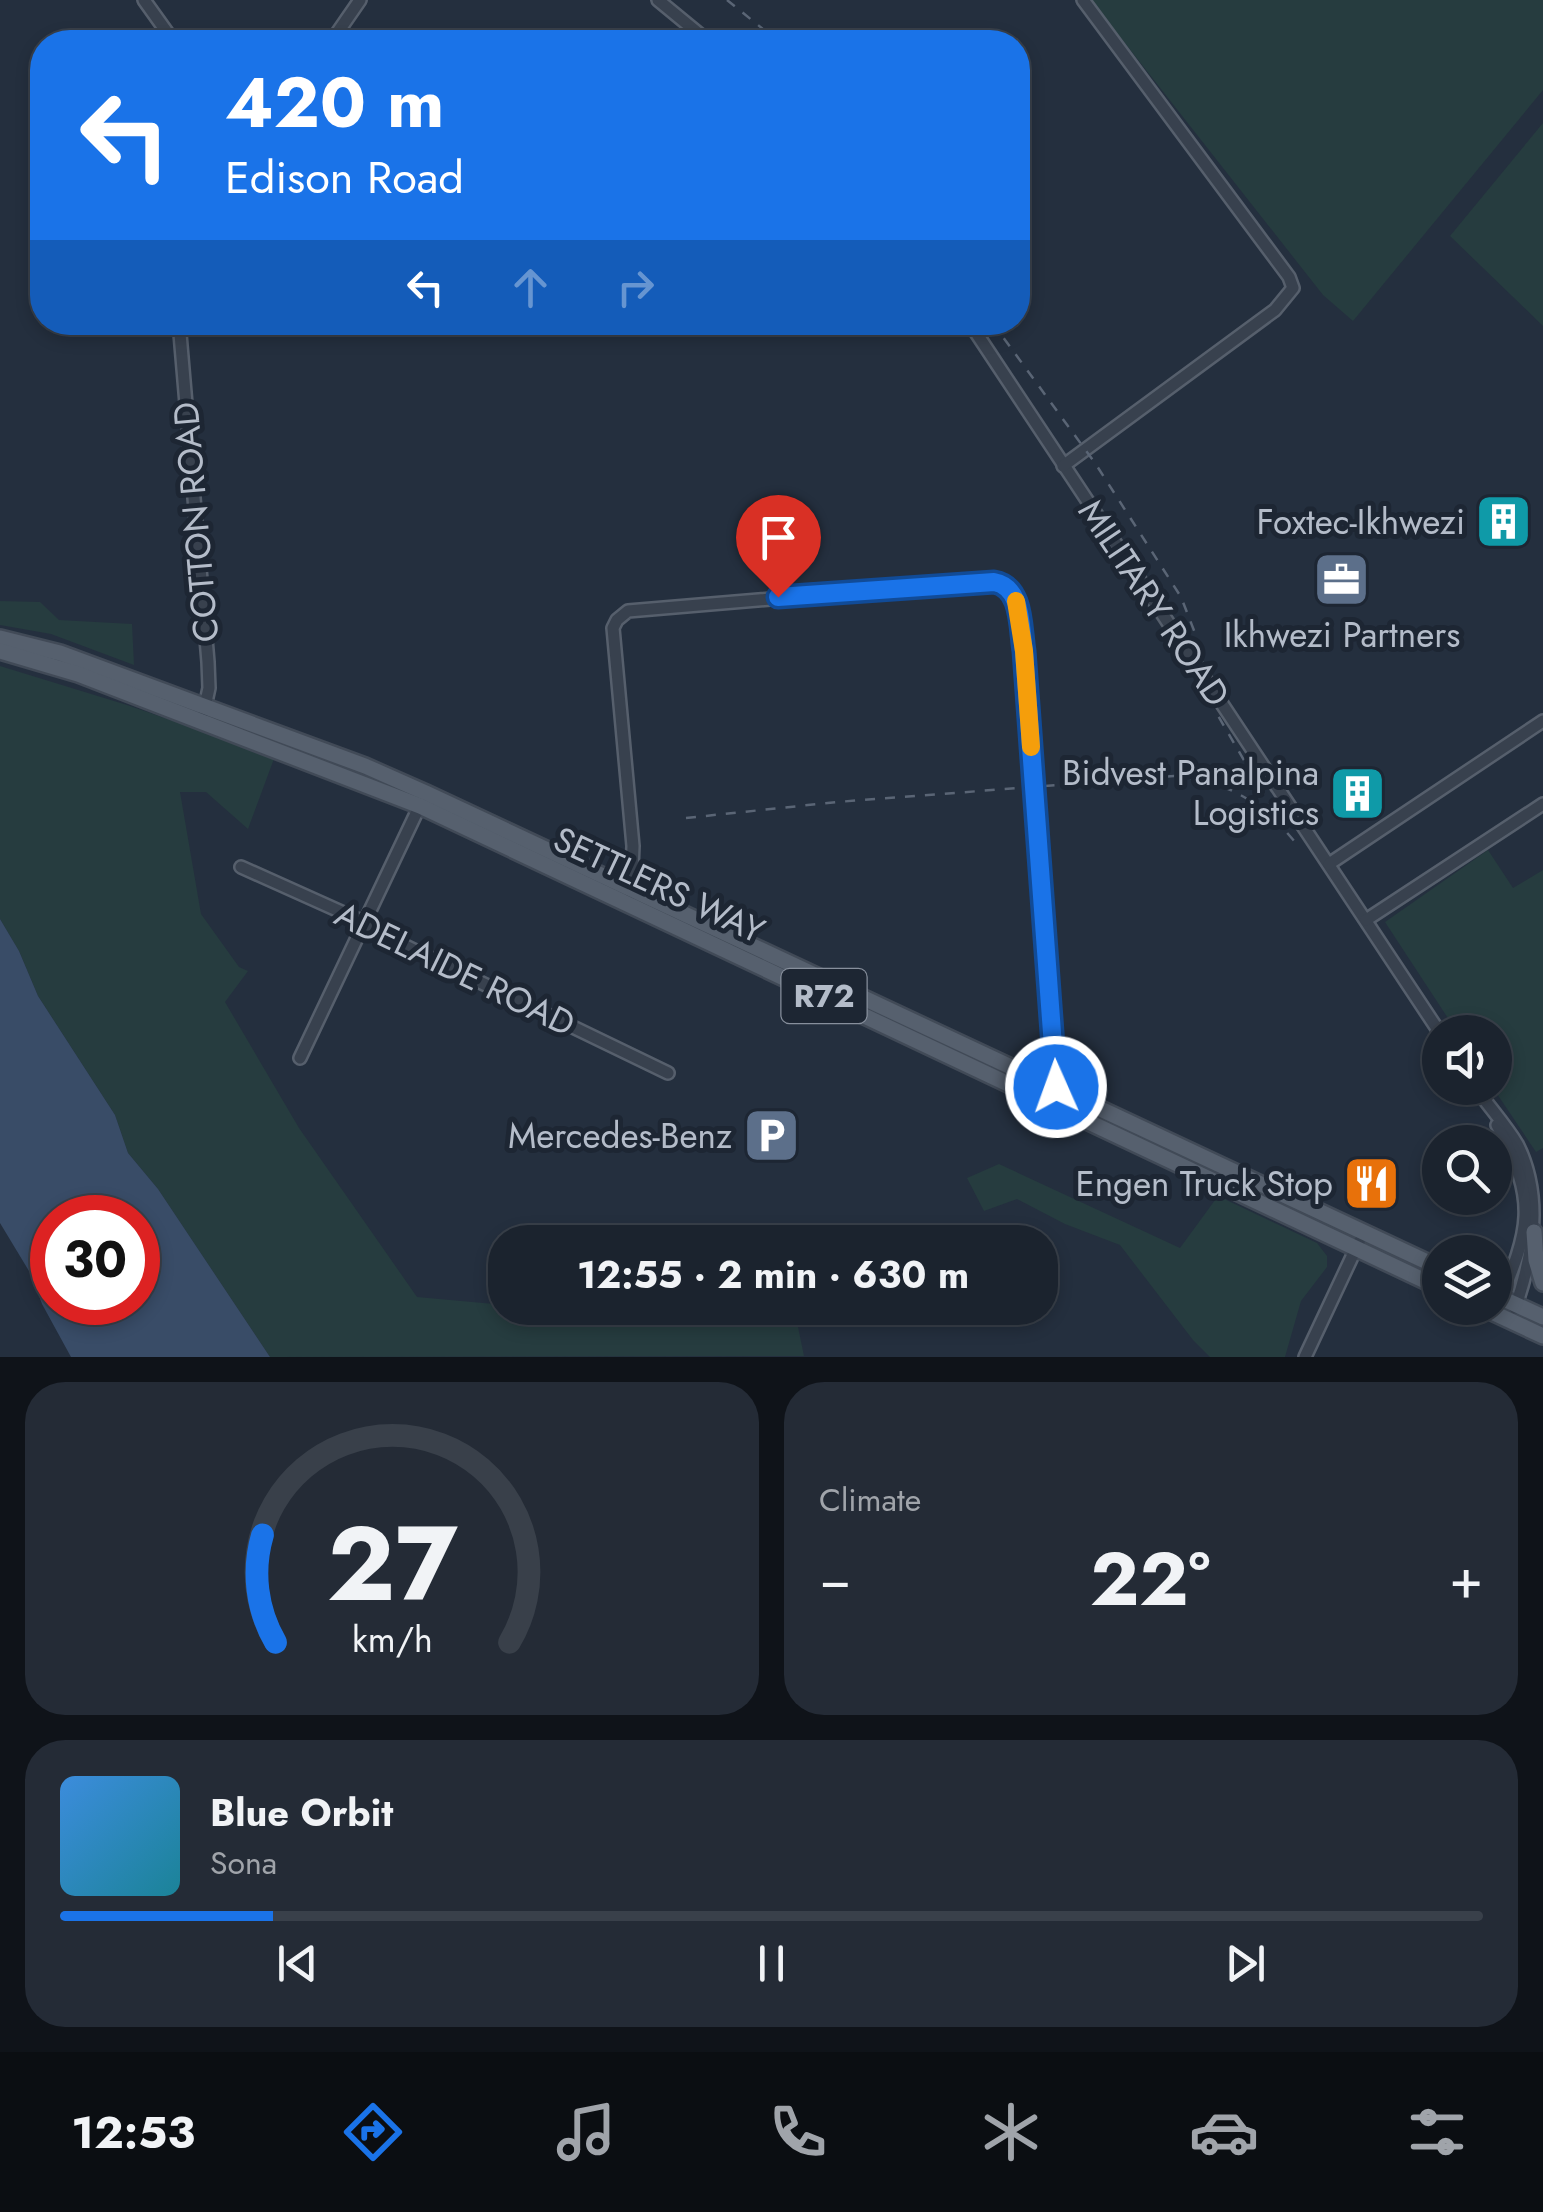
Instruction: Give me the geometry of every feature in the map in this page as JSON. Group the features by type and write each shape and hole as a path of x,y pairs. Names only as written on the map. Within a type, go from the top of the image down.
{"main road":[{"name":"SETTLERS WAY","path":"0,638 60,653 423,799 1056,1087 1422,1260"},
{"name":"SETTLERS WAY","path":"0,651 204,713"},
{"name":"SETTLERS WAY","path":"630,896 1048,1103 1422,1280"},
{"path":"1534,1232 1543,1282"},
{"path":"1512,1309 1543,1317"},
{"path":"1512,1314 1543,1336"}],"street":[{"path":"144,0 165,30"},
{"path":"339,30 360,0"},
{"path":"658,0 694,30"},
{"path":"1063,466 1258,324 1288,299 1294,288 1083,0"},
{"name":"COTTON ROAD","path":"181,335 208,662 204,713"},
{"name":"MILITARY ROAD","path":"977,335 1428,1015"},
{"path":"630,896 633,846 613,628 619,616 628,611 705,602 959,583 1004,584 1014,594 1024,651 1056,1087 1048,1103"},
{"path":"1329,864 1543,721"},
{"path":"300,1058 423,799"},
{"path":"1366,920 1543,804"},
{"name":"ADELAIDE ROAD","path":"241,867 357,919 364,926 668,1073"},
{"path":"1490,1107 1520,1148 1536,1190 1530,1259 1512,1287"},
{"path":"1490,1107 1515,1158 1527,1205 1512,1269"},
{"path":"1305,1357 1363,1233"}],"green space":[{"path":"1091,0 1543,0 1543,90 1353,321 1323,295"},
{"path":"1543,123 1543,326 1450,236"},
{"path":"0,601 40,602 59,620 132,624 134,665 51,634 0,625"},
{"path":"0,666 275,756 248,829 206,792 180,792 201,914 239,967 248,971 225,1002 299,1128 417,1297 488,1303 488,1325 798,1325 804,1356 270,1357 158,1189 128,1153 115,1115 38,996 0,919"},
{"path":"1488,850 1513,888 1543,870 1543,1148 1536,1152 1504,1105 1512,1105 1512,1015 1446,1015 1385,922"},
{"path":"999,1164 1180,1248 1218,1196 1317,1243 1327,1256 1327,1267 1301,1301 1285,1357 1210,1357 1120,1245 1065,1224 1017,1199 984,1211 967,1178"}],"water":[{"path":"0,919 38,996 115,1115 128,1153 158,1189 270,1357 71,1357 53,1325 160,1325 160,1195 30,1195 30,1273 0,1223"}],"railway":[{"path":"727,0 764,30"},
{"path":"1001,335 1095,463 1181,597 1217,714 1273,810"},
{"path":"686,818 1174,776 1212,783 1244,797 1273,819 1299,847"}],"slow traffic":[{"path":"1016,601 1031,747"}],"place":[{"name":"Foxtec-Ikhwezi","path":"1504,522"},
{"name":"Ikhwezi Partners","path":"1342,579"},
{"name":"Bidvest Panalpina Logistics","path":"1358,793"},
{"name":"Mercedes-Benz","path":"771,1136"},
{"name":"Engen Truck Stop","path":"1372,1184"}],"route":[{"path":"778,597 994,582 1004,584 1014,594 1024,651 1056,1087"}]}
